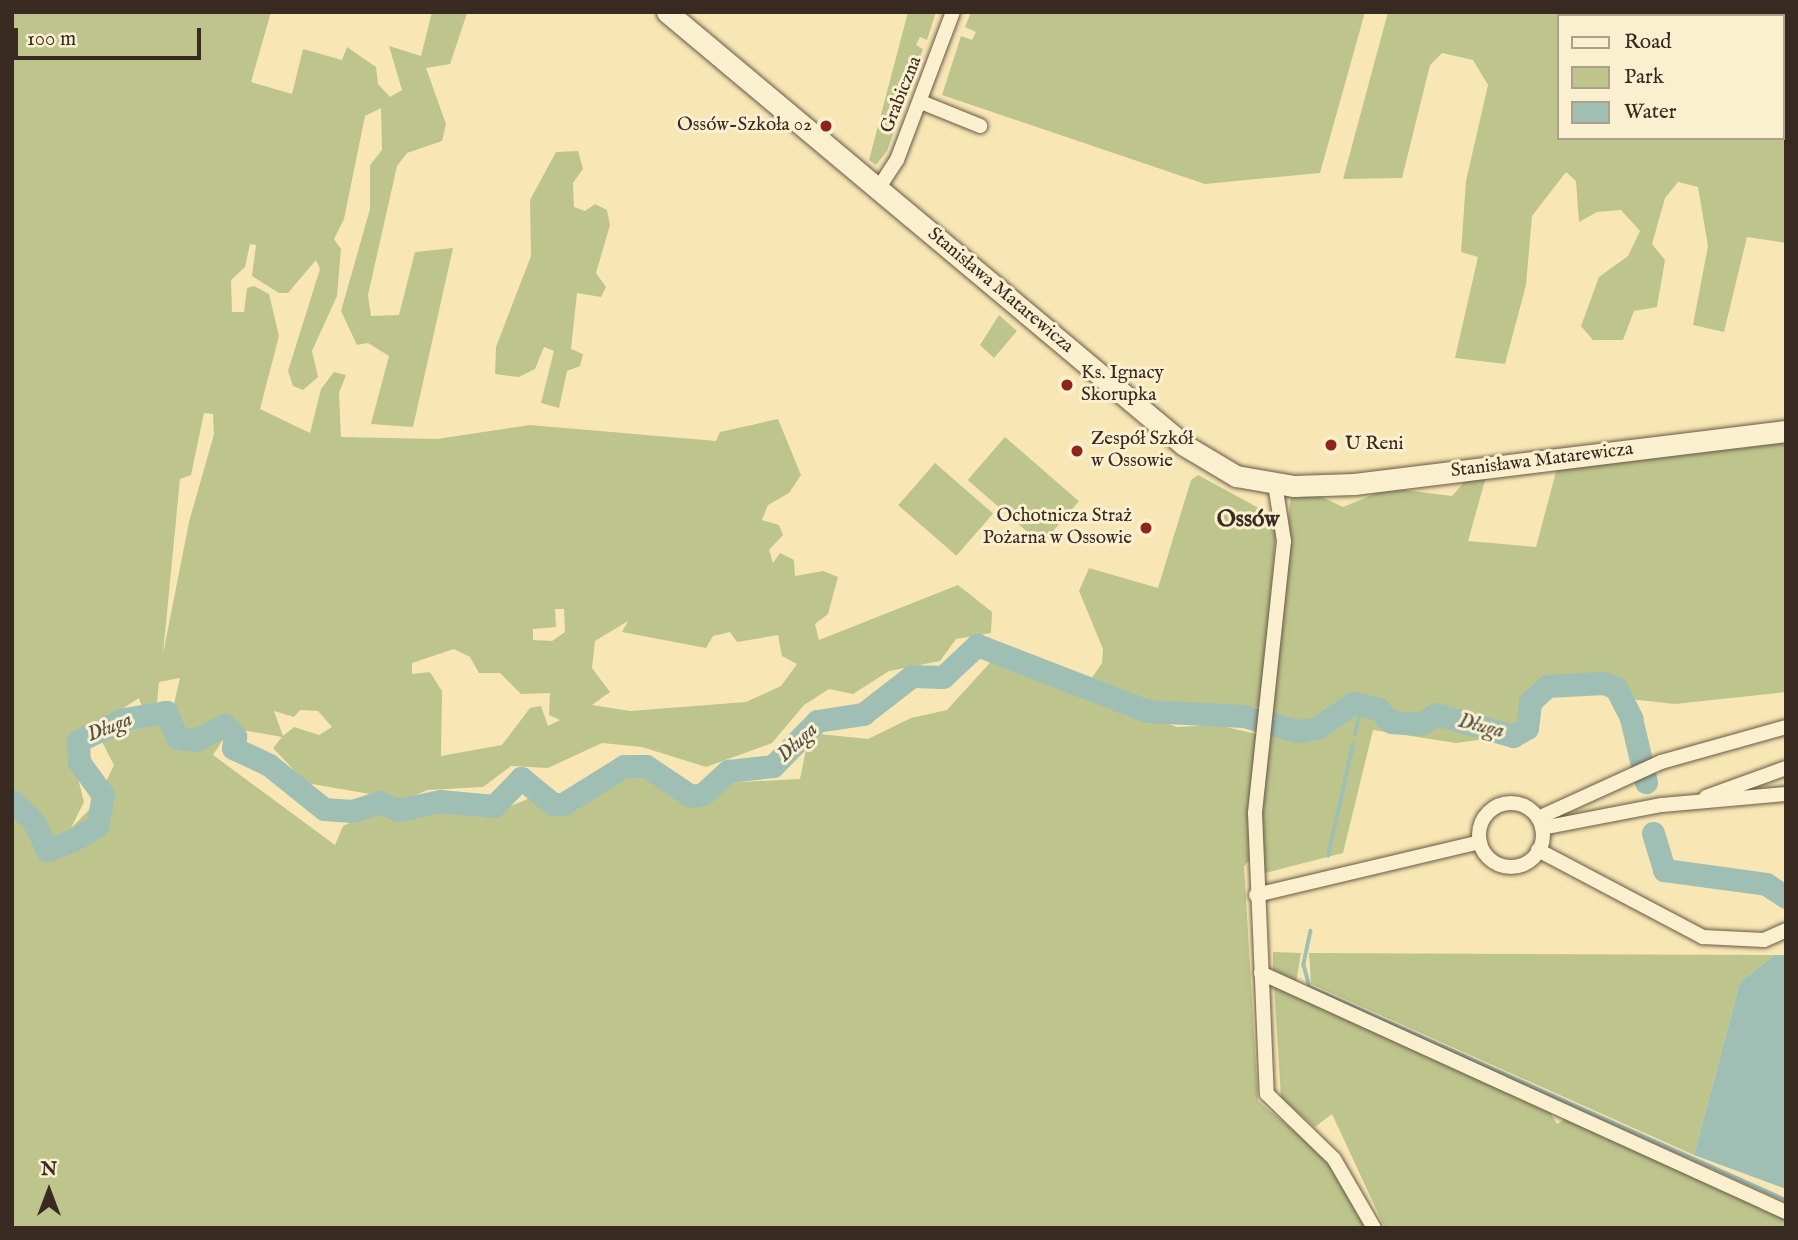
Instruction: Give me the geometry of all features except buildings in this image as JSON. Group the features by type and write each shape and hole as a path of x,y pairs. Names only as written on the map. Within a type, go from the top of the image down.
{"street":[{"name":"Stanisława Matarewicza","path":"667,12 1184,445 1225,471 1275,484 1354,484 1786,431"},
{"name":"Grabiczna","path":"878,189 921,102 953,12"},
{"path":"921,102 980,126"},
{"path":"1275,484 1284,541 1268,703 1259,747 1256,895 1270,1101 1334,1159 1374,1228"},
{"path":"1540,823 1622,778 1661,762 1786,727"},
{"path":"1695,801 1786,768"},
{"path":"1540,823 1695,801 1786,794"},
{"path":"1520,804 1540,823 1538,850 1527,862 1507,866 1488,858 1480,842 1483,819 1499,805 1520,804"},
{"path":"1256,895 1480,842"},
{"path":"1538,850 1703,937 1763,940 1786,930"},
{"path":"1261,973 1786,1212"}],"green space":[{"path":"12,12 271,12 251,82 292,94 303,49 342,60 347,47 376,67 378,84 390,97 402,90 389,46 421,56 432,12 467,13 450,64 426,68 446,124 442,141 407,153 397,166 368,295 371,316 399,315 415,252 453,248 413,427 371,424 389,356 368,343 357,345 341,311 370,209 370,165 382,150 381,108 365,116 344,219 334,239 341,249 337,296 312,351 318,377 303,390 293,386 288,371 320,269 316,260 288,293 279,293 252,276 256,245 250,244 245,267 231,280 232,312 244,312 247,288 254,286 269,294 279,336 260,409 310,433 321,389 334,372 346,375 339,393 341,437 437,439 530,425 716,441 720,432 778,419 801,475 789,493 768,505 762,520 779,525 783,535 769,550 773,563 780,553 794,560 795,576 823,571 838,577 828,614 815,624 819,640 958,585 992,612 991,633 956,639 940,661 889,671 853,694 829,689 804,705 772,743 706,767 642,747 602,743 548,768 511,766 483,787 427,790 405,800 306,783 273,748 282,737 231,728 213,755 335,845 343,826 368,815 499,811 532,797 547,809 569,806 633,773 654,777 676,799 698,801 722,783 800,779 807,745 820,734 868,739 911,718 947,710 997,655 1177,727 1218,725 1256,734 1250,860 1244,866 1258,1101 1329,1160 1367,1228 12,1228","holes":["204,413 213,414 214,434 189,522 163,654 180,479 191,475","555,609 564,609 565,632 552,641 533,640 533,629 556,627","628,621 622,632 706,648 713,636 730,632 737,642 778,635 782,656 797,664 781,686 746,702 630,711 592,705 610,692 592,668 595,641","454,649 470,657 479,673 500,673 521,694 550,693 549,715 560,720 548,726 541,706 530,708 502,745 441,756 442,691 430,672 412,674 412,663","180,678 171,717 155,722 159,682","139,698 142,707 99,736 114,765 96,803 71,828 84,802 69,743","300,710 318,711 332,727 319,735 294,727 283,736 274,711 294,717"]},
{"path":"908,12 936,12 927,40 920,37 916,45 923,49 887,151 876,165 869,160"},
{"path":"971,12 1365,12 1320,173 1205,184 942,95 961,36 972,40 976,32 965,27"},
{"path":"1388,12 1786,12 1786,243 1747,237 1724,332 1693,325 1708,246 1698,187 1678,182 1665,198 1652,244 1665,260 1657,307 1634,311 1623,340 1593,340 1581,326 1599,277 1628,256 1640,231 1621,210 1597,212 1579,222 1576,181 1566,172 1532,216 1526,285 1505,364 1455,358 1478,257 1461,252 1466,181 1488,85 1473,60 1442,53 1430,65 1402,178 1343,179"},
{"path":"578,151 583,169 573,183 574,207 585,211 595,204 607,210 610,225 596,273 606,287 601,297 577,293 571,349 583,354 580,366 567,371 559,408 541,403 554,351 544,347 535,369 519,377 495,374 496,347 531,256 530,200 556,152"},
{"path":"999,315 1017,331 994,358 980,345"},
{"path":"1005,437 1079,501 1042,544 968,480"},
{"path":"1786,438 1786,692 1675,704 1630,699 1621,682 1606,676 1563,676 1532,686 1525,699 1525,718 1511,728 1443,709 1399,717 1381,702 1358,696 1330,706 1310,724 1269,717 1291,494 1316,494 1343,507 1389,488 1452,496 1466,480 1486,477 1468,541 1536,547 1557,468"},
{"path":"935,463 993,514 956,556 898,505"},
{"path":"1198,475 1277,518 1262,707 1171,712 1091,679 1102,663 1103,649 1079,591 1089,568 1158,588 1191,480"},
{"path":"1359,708 1404,730 1442,721 1486,739 1456,743 1373,730 1343,853 1261,874 1264,734 1317,734"},
{"path":"1273,952 1301,953 1296,983 1273,972"},
{"path":"1309,953 1774,955 1740,982 1694,1155 1311,984"},
{"path":"1274,984 1548,1109 1557,1124 1567,1118 1786,1219 1786,1228 1385,1228 1332,1114 1315,1127 1281,1098"}],"water":[{"path":"1774,955 1786,955 1786,1189 1694,1155 1740,982"}],"waterway":[{"name":"Długa","path":"12,801 34,822 47,850 73,840 97,826 103,795 79,762 78,741 124,719 166,712 177,738 196,740 224,725 235,736 233,748 269,765 324,809 352,811 379,802 398,810 440,801 494,806 521,778 553,804 563,804 624,766 646,766 691,796 703,794 728,771 773,766 817,721 863,714 912,676 943,677 977,645 1147,711 1243,716 1298,731 1317,728 1353,703 1378,709 1391,722 1420,724 1436,714 1513,736 1527,728 1530,702 1547,686 1604,683 1616,688 1631,718 1646,782"},
{"path":"1355,734 1362,703"},
{"path":"1328,856 1353,744"},
{"name":"Długa","path":"1653,833 1664,870 1766,884 1786,897"},
{"path":"1311,931 1304,965 1310,987 1786,1200"}],"place":[{"name":"Ossów-Szkoła 02","path":"826,126"},
{"name":"Ks. Ignacy Skorupka","path":"1067,385"},
{"name":"U Reni","path":"1331,445"},
{"name":"Zespół Szkół w Ossowie","path":"1077,451"},
{"name":"Ochotnicza Straż Pożarna w Ossowie","path":"1146,528"}],"district":[{"name":"Ossów","path":"1248,520"}]}
